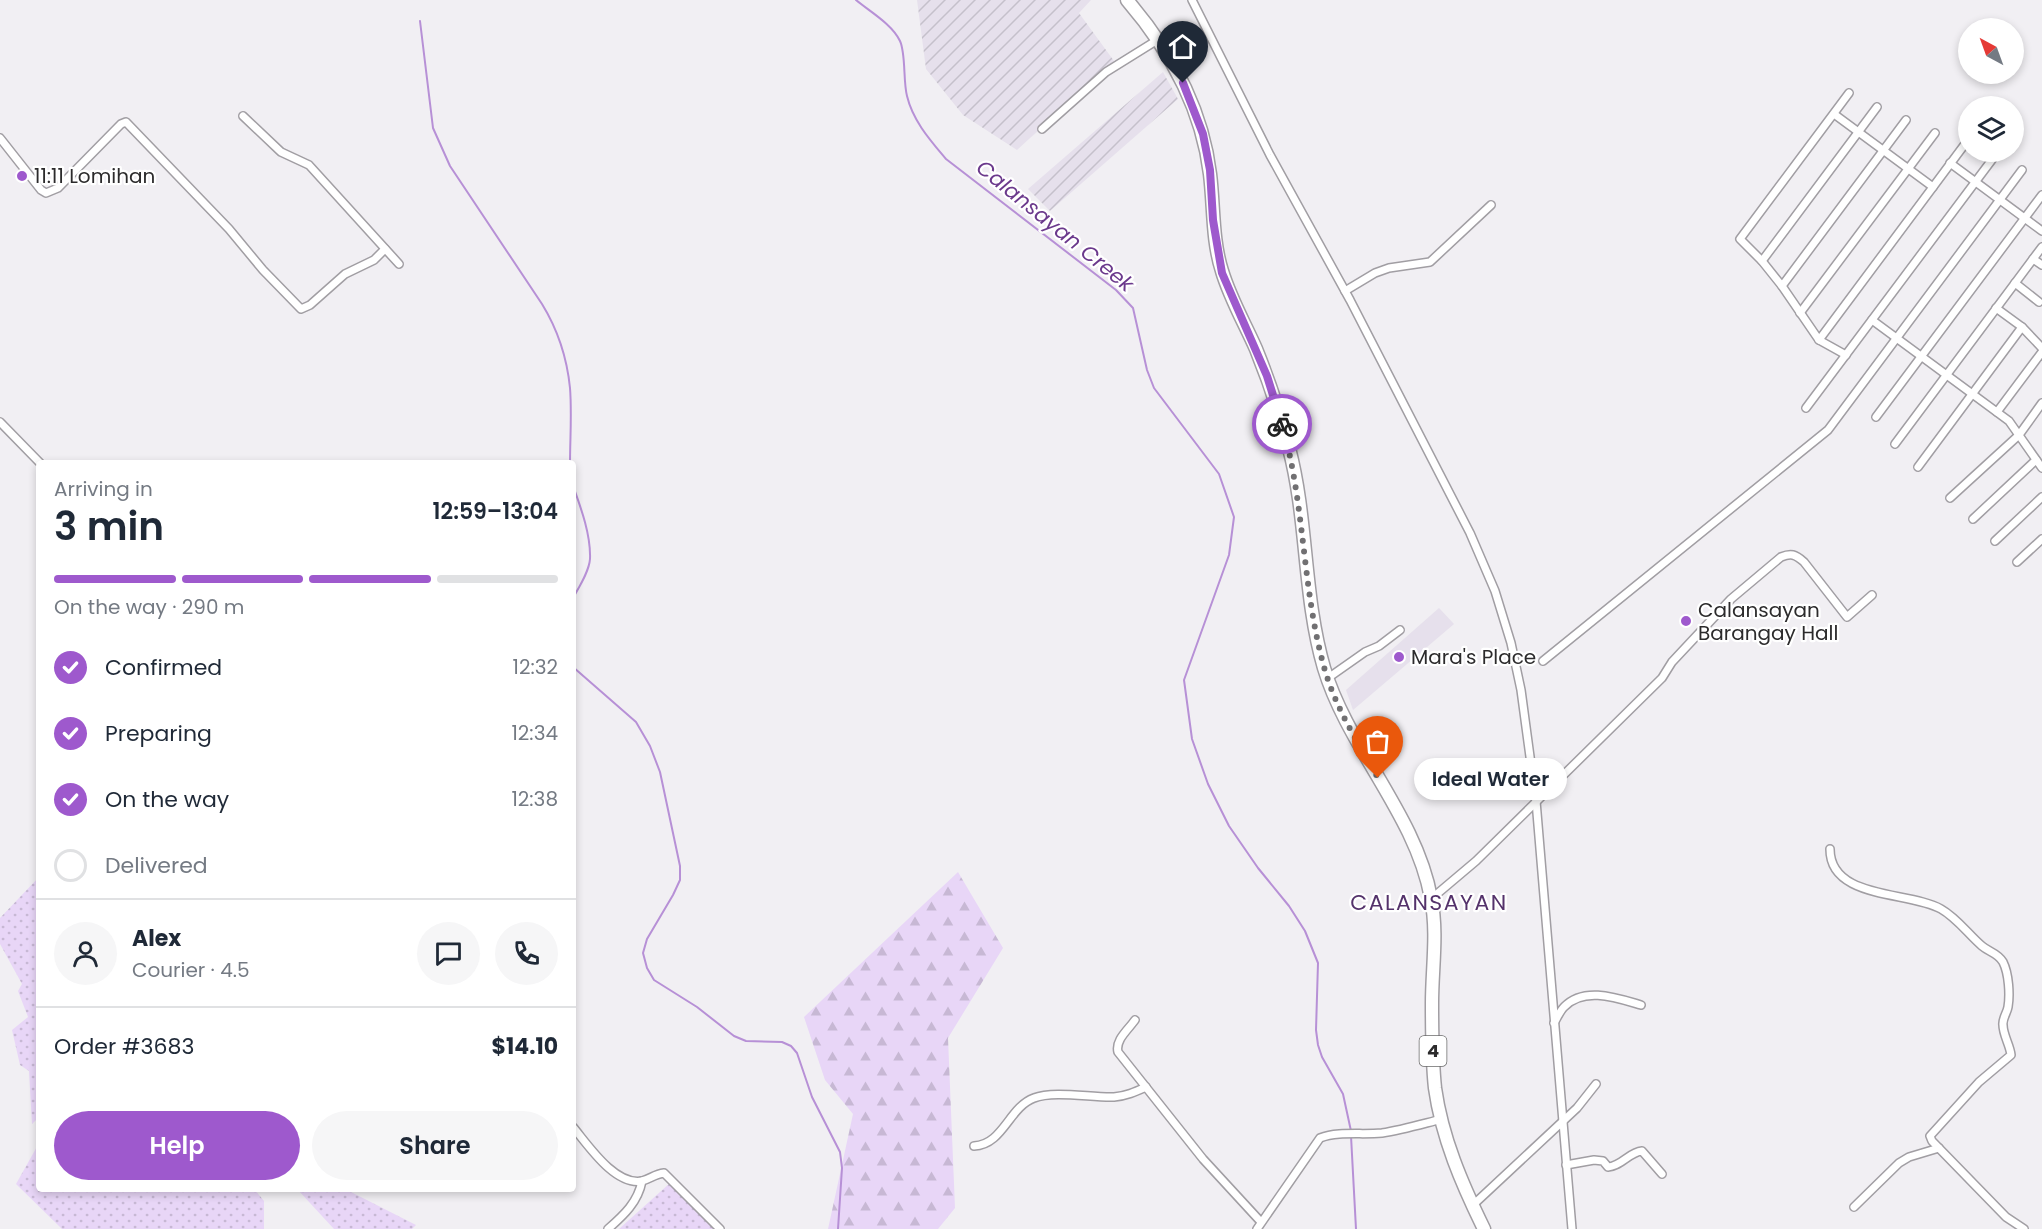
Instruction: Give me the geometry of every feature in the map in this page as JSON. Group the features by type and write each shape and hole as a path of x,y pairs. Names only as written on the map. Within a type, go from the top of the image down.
{"highway":[{"name":"4","path":"1127,0 1158,39 1183,83 1198,117 1210,170 1213,220 1222,273 1267,376 1290,452 1299,503 1313,618 1328,678 1345,718 1410,838 1422,865 1431,899 1434,927 1433,1059 1436,1090 1451,1151 1484,1229"}],"street":[{"path":"1192,0 1270,154 1345,291 1470,533 1495,591 1511,643 1521,690 1536,801 1572,1229"},
{"path":"1042,129 1106,72 1158,39"},
{"path":"1846,355 1819,340 1782,286 1740,239 1849,93"},
{"path":"1762,261 1877,107"},
{"path":"1834,114 1933,187"},
{"path":"243,116 281,152 309,165 399,264"},
{"path":"1782,286 1906,120"},
{"path":"0,138 46,194 58,188 121,124 126,122 302,309 310,305 345,274 374,260 385,249"},
{"path":"1800,313 1935,133"},
{"path":"1819,340 1958,153"},
{"path":"1806,408 1990,162"},
{"path":"1950,163 2042,231"},
{"path":"1543,661 1828,430 2022,170"},
{"path":"1876,417 2042,195"},
{"path":"1345,291 1375,273 1389,268 1431,262 1491,205"},
{"path":"1895,444 2042,247"},
{"path":"2033,259 2042,265"},
{"path":"2014,283 2039,302"},
{"path":"1996,308 2022,327 2042,350 1997,412"},
{"path":"1872,320 2009,421 2042,468"},
{"path":"1918,467 2022,327"},
{"path":"1950,498 2019,435 2042,403"},
{"path":"0,422 37,460"},
{"path":"1972,519 2036,460"},
{"path":"1995,541 2042,497"},
{"path":"2017,562 2042,539"},
{"path":"1431,899 1476,861 1662,678 1672,662 1731,599 1781,557 1788,554 1796,555 1804,562 1847,616 1872,595"},
{"path":"1328,678 1400,630"},
{"path":"1830,849 1830,860 1833,867 1848,882 1878,893 1941,909 1956,920 1983,947 2003,961 2008,986 2008,1007 2002,1023 2011,1055 1979,1082 1930,1136 1932,1142 2006,1217 2024,1229"},
{"path":"1554,1023 1564,1006 1576,999 1594,994 1641,1005"},
{"path":"1135,1020 1117,1046 1118,1052 1259,1226 1320,1138 1329,1135 1381,1133 1442,1119"},
{"path":"1473,1205 1577,1108 1596,1084"},
{"path":"974,1146 989,1143 1023,1104 1035,1097 1046,1095 1114,1097 1127,1095 1146,1087"},
{"path":"576,1130 614,1174 630,1180 642,1181 664,1173 720,1229"},
{"path":"1854,1207 1899,1163 1909,1157 1939,1148"},
{"path":"1566,1165 1594,1160 1603,1161 1608,1167 1616,1167 1635,1152 1642,1151 1662,1174"},
{"path":"608,1229 635,1202 642,1181"}],"shaded area":[{"path":"917,0 1091,0 1079,13 1114,61 1017,150 963,115 926,69"},
{"path":"1163,72 1178,99 1050,211 1028,189"},
{"name":"Mara's Place","path":"1439,608 1454,624 1353,710 1346,690"}],"green space":[{"path":"958,872 1003,948 948,1038 955,1208 938,1229 828,1229 853,1114 825,1080 804,1017"},
{"path":"36,880 36,1120 32,1124 29,1071 20,1065 12,1030 28,1017 18,991 22,984 0,944 0,918"},
{"path":"36,1148 36,1192 257,1192 264,1201 264,1229 62,1229 16,1184"},
{"path":"670,1183 714,1229 619,1229"},
{"path":"300,1192 351,1192 416,1225 412,1229 334,1229"}],"waterway":[{"name":"Calansayan Creek","path":"856,0 886,23 900,41 906,90 913,114 946,159 1116,290 1133,308 1147,370 1154,388 1219,474 1234,517 1229,555 1184,680 1192,739 1208,784 1229,826 1258,868 1289,906 1305,931 1318,963 1316,1030 1318,1045 1322,1057 1343,1094 1351,1131"},
{"path":"420,21 433,128 450,166 542,304 561,344 570,388 570,460"},
{"path":"576,495 590,550 586,574 576,592"},
{"path":"576,670 636,722 650,746 660,772 680,866 680,880 647,939 643,953 647,968 654,980 697,1007 734,1036 746,1041 782,1042 791,1046 797,1053 812,1097 840,1152 842,1168 838,1229"},
{"name":"Calansayan Creek","path":"1351,1136 1356,1229"}],"way so far":[{"path":"1282,424 1290,452 1299,503 1313,618 1319,648 1335,696 1378,778"}],"place":[{"name":"11:11 Lomihan","path":"22,176"},
{"name":"Calansayan Barangay Hall","path":"1686,621"},
{"name":"Mara's Place","path":"1399,657"},
{"name":"Ideal Water","path":"1378,778"}],"district":[{"name":"CALANSAYAN","path":"1429,902"}],"route":[{"path":"1183,83 1203,134 1210,170 1213,220 1222,273 1267,376 1282,424"}]}
